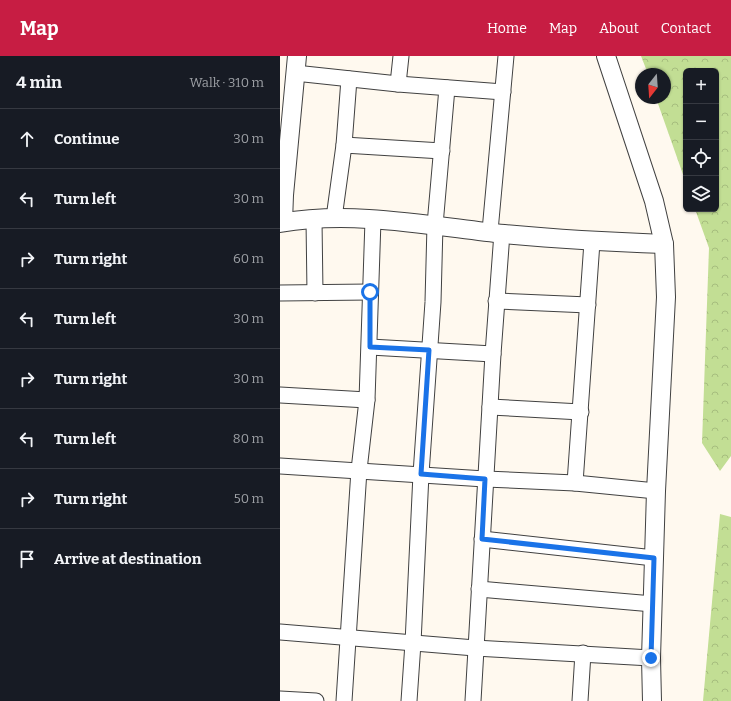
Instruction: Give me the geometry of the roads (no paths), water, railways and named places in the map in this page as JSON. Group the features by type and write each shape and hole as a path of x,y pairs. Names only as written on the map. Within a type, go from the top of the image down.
{"street":[{"path":"398,84 401,56"},
{"path":"473,701 496,301 496,232 506,56"},
{"path":"606,56 654,201 664,244 666,297 656,491 651,658 652,701"},
{"path":"503,92 349,79 296,65 282,222 334,218 373,220 435,225 592,242 664,244"},
{"path":"334,218 344,144 349,79"},
{"path":"409,701 414,643 421,474 434,295 435,225 447,88"},
{"path":"344,144 442,151"},
{"path":"314,220 316,293"},
{"path":"344,701 359,470 367,400 370,347 370,292 373,220"},
{"path":"575,483 592,242"},
{"path":"280,293 370,292"},
{"path":"496,301 588,305"},
{"path":"370,347 493,354"},
{"path":"280,395 367,400"},
{"path":"490,407 581,412"},
{"path":"280,466 575,483 656,491"},
{"path":"482,539 654,558"},
{"path":"479,589 653,604"},
{"path":"280,632 349,639 475,648 651,658"},
{"path":"580,701 583,654"},
{"path":"280,699 316,701"}]}
